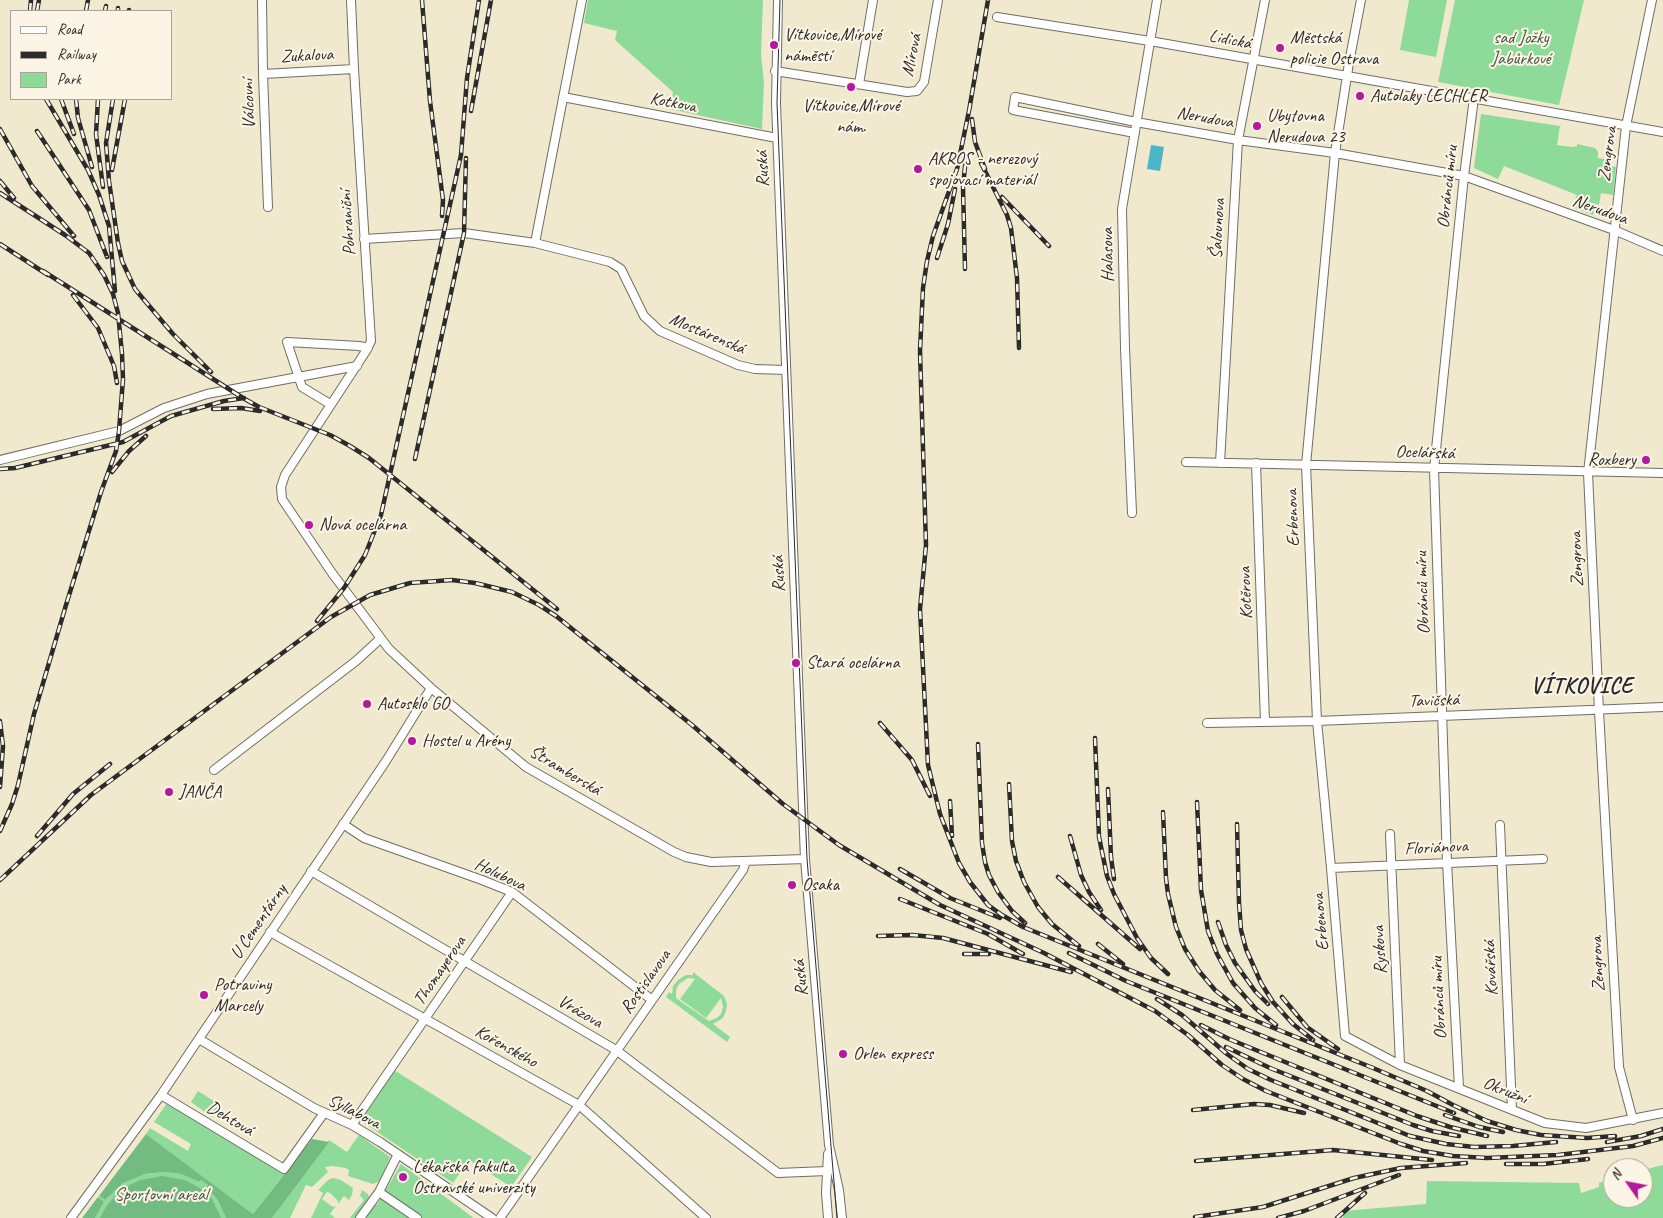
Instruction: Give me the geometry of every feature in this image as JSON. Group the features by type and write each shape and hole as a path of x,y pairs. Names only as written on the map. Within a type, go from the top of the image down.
{"street":[{"name":"Válcovní","path":"262,0 262,74 268,208"},
{"name":"Pohraniční","path":"340,584 286,506 281,487 283,478 314,428 357,366 368,348 371,338 351,0"},
{"path":"535,243 582,0"},
{"name":"Ruská","path":"778,0 775,71 777,138 805,859 829,1145 839,1190 842,1218"},
{"path":"859,84 873,0"},
{"name":"Mírová","path":"775,71 911,92 921,88 924,82 938,0"},
{"name":"Halasova","path":"1132,513 1125,348 1122,210 1157,0"},
{"name":"Šalounova","path":"1220,463 1238,140 1265,0"},
{"name":"Erbenova","path":"1345,1036 1316,721 1306,465 1336,153 1349,63 1361,0"},
{"name":"Zengrova","path":"1633,1120 1620,1067 1599,711 1588,473 1626,126 1652,0"},
{"name":"Lidická","path":"997,17 1150,41 1663,132"},
{"name":"Zukalova","path":"262,74 354,69"},
{"name":"Kotkova","path":"563,97 777,138"},
{"name":"Nerudova","path":"1135,133 1013,110 1015,97 1136,122 1238,140 1336,153 1464,176 1614,230 1663,251"},
{"name":"Obránců míru","path":"1459,1088 1442,715 1434,469 1464,176 1474,98"},
{"name":"Mostárenská","path":"364,240 464,233 535,243 610,262 621,269 644,316 660,331 738,365 755,369 786,370"},
{"path":"330,404 302,388 287,342 368,348"},
{"path":"0,460 119,431 164,408 207,394 357,366"},
{"name":"Ocelářská","path":"1186,462 1588,473 1663,473"},
{"name":"Kotěrova","path":"1256,463 1265,722"},
{"name":"Štramberská","path":"340,584 380,639 401,662 526,767 674,852 703,861 805,859"},
{"path":"214,770 345,670 380,639"},
{"name":"U Cementárny","path":"71,1218 199,1039 397,744 431,688"},
{"name":"Tavičská","path":"1207,723 1316,721 1663,708"},
{"name":"Holubova","path":"342,824 364,838 512,892 652,1000"},
{"name":"Kovářská","path":"1500,825 1512,1110"},
{"name":"Ryskova","path":"1390,834 1400,1065"},
{"name":"Floriánova","path":"1331,868 1543,859"},
{"name":"Rostislavova","path":"500,1218 742,870 746,861"},
{"name":"Vrázova","path":"311,871 616,1050 778,1174 827,1171"},
{"name":"Thomayerova","path":"352,1126 512,892"},
{"name":"Kořenského","path":"270,932 579,1105 706,1218"},
{"name":"Okružní","path":"1345,1036 1400,1065 1545,1123 1586,1128 1663,1113"},
{"name":"Syllabova","path":"199,1039 324,1113 352,1126 398,1154 482,1215 492,1218"},
{"name":"Dehtová","path":"161,1094 284,1169 324,1113"},
{"name":"Ruská","path":"828,1218 826,1193 829,1145"},
{"path":"360,1218 379,1192 398,1154"},
{"path":"379,1192 417,1218"}],"green space":[{"path":"588,0 763,0 761,54 764,83 762,129 670,109 673,92 615,40 617,31 584,23"},
{"path":"1409,0 1447,0 1436,57 1400,50"},
{"name":"sad Jožky Jabůrkové","path":"1455,0 1584,0 1559,105 1438,82"},
{"path":"1481,114 1560,126 1557,145 1572,147 1577,146 1577,144 1595,148 1598,152 1598,158 1609,160 1608,165 1616,167 1613,195 1601,193 1599,205 1596,204 1593,215 1572,207 1577,195 1504,166 1498,179 1474,168"},
{"path":"693,972 724,996 727,1004 726,1011 723,1018 713,1024 730,1037 727,1042 666,997 669,992 672,994 673,986 678,980 686,975 693,975","holes":["688,978 695,979 680,999 706,1018 721,998 723,1007 721,1014 717,1018 709,1021 676,998 676,990 679,984"]},
{"path":"394,1070 532,1157 511,1187 469,1160 453,1183 361,1121"},
{"path":"198,1091 220,1105 212,1117 191,1102"},
{"path":"167,1103 285,1173 253,1214 146,1134 150,1128 188,1151 191,1144 154,1122"},
{"path":"146,1134 253,1214 312,1139 329,1142 272,1218 226,1218 217,1199 206,1187 208,1185 201,1180 199,1182 181,1174 163,1172 145,1174 123,1183 105,1200 99,1196"},
{"path":"359,1135 390,1157 380,1181 373,1184 348,1176 349,1170 346,1168 325,1167 328,1172 312,1187 306,1185 290,1218 272,1218 329,1140 347,1152"},
{"name":"Lékařská fakulta Ostravské univerzity","path":"401,1164 473,1218 350,1218 364,1200 360,1196 362,1190 368,1194 370,1201 377,1205"},
{"path":"1663,1165 1663,1218 1343,1218 1343,1211 1426,1204 1427,1181 1579,1183 1581,1193 1599,1187 1599,1183 1603,1182 1603,1208 1653,1208 1653,1168"},
{"name":"Sportovní areál","path":"163,1172 181,1174 199,1182 201,1179 208,1185 206,1187 217,1199 226,1218 95,1218 104,1202 99,1196 105,1200 117,1187 128,1180 145,1174"},
{"name":"Sportovní areál","path":"162,1176 185,1180 201,1189 212,1199 221,1218 100,1218 107,1205 122,1189 140,1180"},
{"path":"333,1178 341,1180 353,1188 352,1195 349,1200 344,1196 338,1204 338,1201 327,1192 322,1199 333,1207 336,1206 330,1214 335,1218 311,1218 323,1193 318,1190 328,1180"},
{"path":"98,1197 104,1202 95,1218 82,1218"}],"water":[{"path":"1151,145 1164,147 1160,171 1147,169"}],"tram line":[{"path":"780,0 777,103 807,859 837,1218"}],"railway":[{"path":"30,10 31,0"},
{"path":"37,10 39,0"},
{"path":"86,10 88,0"},
{"path":"422,0 430,101 443,200 442,216"},
{"path":"317,621 344,588 365,555 381,515 461,155 467,78 479,0"},
{"path":"471,111 491,0"},
{"path":"969,111 988,0"},
{"path":"105,10 106,6"},
{"path":"47,100 88,170 99,195 109,226 115,291"},
{"path":"61,100 74,134"},
{"path":"76,100 78,118 92,167"},
{"path":"98,100 96,134 103,187"},
{"path":"113,100 106,143 109,181 122,261 135,289 173,334 211,372"},
{"path":"112,170 125,100"},
{"path":"970,106 957,169 933,236 927,261 923,288 920,351 926,545 920,609 928,765 940,814 959,863 970,882 988,905 1023,927 1373,1068 1427,1091 1487,1121 1541,1135 1587,1138 1615,1136"},
{"path":"972,119 975,142 985,169"},
{"path":"0,129 32,186 74,236"},
{"path":"37,131 89,210 107,257"},
{"path":"965,269 963,187 966,156"},
{"path":"415,459 464,233 466,158"},
{"path":"981,163 1007,215 1011,228 1017,278 1019,348"},
{"path":"0,181 14,198"},
{"path":"937,258 948,224 955,189"},
{"path":"0,193 65,235 89,253 104,275 113,294 118,313 123,379 116,451 101,492 34,714 18,785 0,831"},
{"path":"1002,197 1049,246"},
{"path":"0,244 48,275"},
{"path":"43,271 243,398 259,407 330,435 369,458 557,609"},
{"path":"73,295 98,328 114,366 117,383"},
{"path":"0,469 15,468 123,442 171,416 224,401 244,398"},
{"path":"213,409 241,408 260,411"},
{"path":"112,472 129,451 146,436"},
{"path":"0,880 91,795 331,617 370,595 410,583 452,580 475,583 512,592 539,605 556,616 692,725 783,804 839,845 940,905 1044,953 1155,1011 1188,1035 1222,1065 1266,1091 1401,1144 1423,1151 1453,1156 1487,1158 1558,1155 1633,1146 1663,1138"},
{"path":"0,721 3,746 0,787"},
{"path":"880,723 912,760 930,796"},
{"path":"1095,738 1099,837 1107,876 1114,894 1137,938 1151,958 1168,974"},
{"path":"978,744 982,843 985,862 998,892 1012,911 1025,923"},
{"path":"37,836 73,794 110,764"},
{"path":"1009,784 1012,841 1016,861 1024,882 1038,907 1052,924 1079,946"},
{"path":"1108,789 1111,857 1114,879"},
{"path":"950,801 952,836"},
{"path":"1197,802 1201,890 1208,931 1217,954 1233,983 1255,1008 1276,1025"},
{"path":"1163,812 1166,878 1176,927 1185,949 1199,971 1215,990 1240,1010"},
{"path":"1237,824 1239,903 1241,930 1246,949 1261,983 1273,1002 1293,1024 1313,1040"},
{"path":"1070,836 1081,875 1101,910"},
{"path":"900,869 950,898 1000,918"},
{"path":"1058,877 1140,949"},
{"path":"900,899 988,934 1023,954"},
{"path":"1218,922 1235,963 1255,991 1268,1004"},
{"path":"878,936 912,935 943,938 1071,972"},
{"path":"1098,944 1123,964"},
{"path":"1069,953 1126,981 1454,1113"},
{"path":"964,954 989,954"},
{"path":"1282,997 1307,1027 1338,1049"},
{"path":"1157,999 1182,1015 1227,1054 1248,1069 1410,1136 1446,1144 1474,1147 1556,1142"},
{"path":"1201,1025 1229,1039 1417,1116 1450,1127 1487,1136"},
{"path":"1226,1047 1270,1068 1413,1125 1459,1136"},
{"path":"1193,1110 1254,1104 1270,1105 1304,1113"},
{"path":"1445,1115 1479,1127 1503,1132"},
{"path":"1607,1142 1641,1136 1663,1129"},
{"path":"1196,1161 1333,1150 1432,1160"},
{"path":"1506,1164 1543,1164 1588,1159"},
{"path":"1195,1217 1263,1207 1354,1178 1401,1168 1466,1163"},
{"path":"1278,1218 1304,1211 1399,1175"},
{"path":"1337,1218 1365,1193"}],"place":[{"name":"Vítkovice,Mírové náměstí","path":"774,45"},
{"name":"Městská policie Ostrava","path":"1280,48"},
{"name":"Vítkovice,Mírové nám.","path":"851,87"},
{"name":"Autolaky LECHLER","path":"1360,96"},
{"name":"Ubytovna Nerudova 23","path":"1257,126"},
{"name":"AKROS - nerezový spojovací materiál","path":"918,169"},
{"name":"Roxbery","path":"1646,460"},
{"name":"Nová ocelárna","path":"309,525"},
{"name":"Stará ocelárna","path":"796,663"},
{"name":"Autosklo GO","path":"367,704"},
{"name":"Hostel u Arény","path":"412,741"},
{"name":"JANČA","path":"169,792"},
{"name":"Osaka","path":"792,885"},
{"name":"Potraviny Marcely","path":"204,995"},
{"name":"Orlen express","path":"843,1054"},
{"name":"Lékařská fakulta Ostravské univerzity","path":"403,1177"}],"district":[{"name":"VÍTKOVICE","path":"1582,687"}]}
